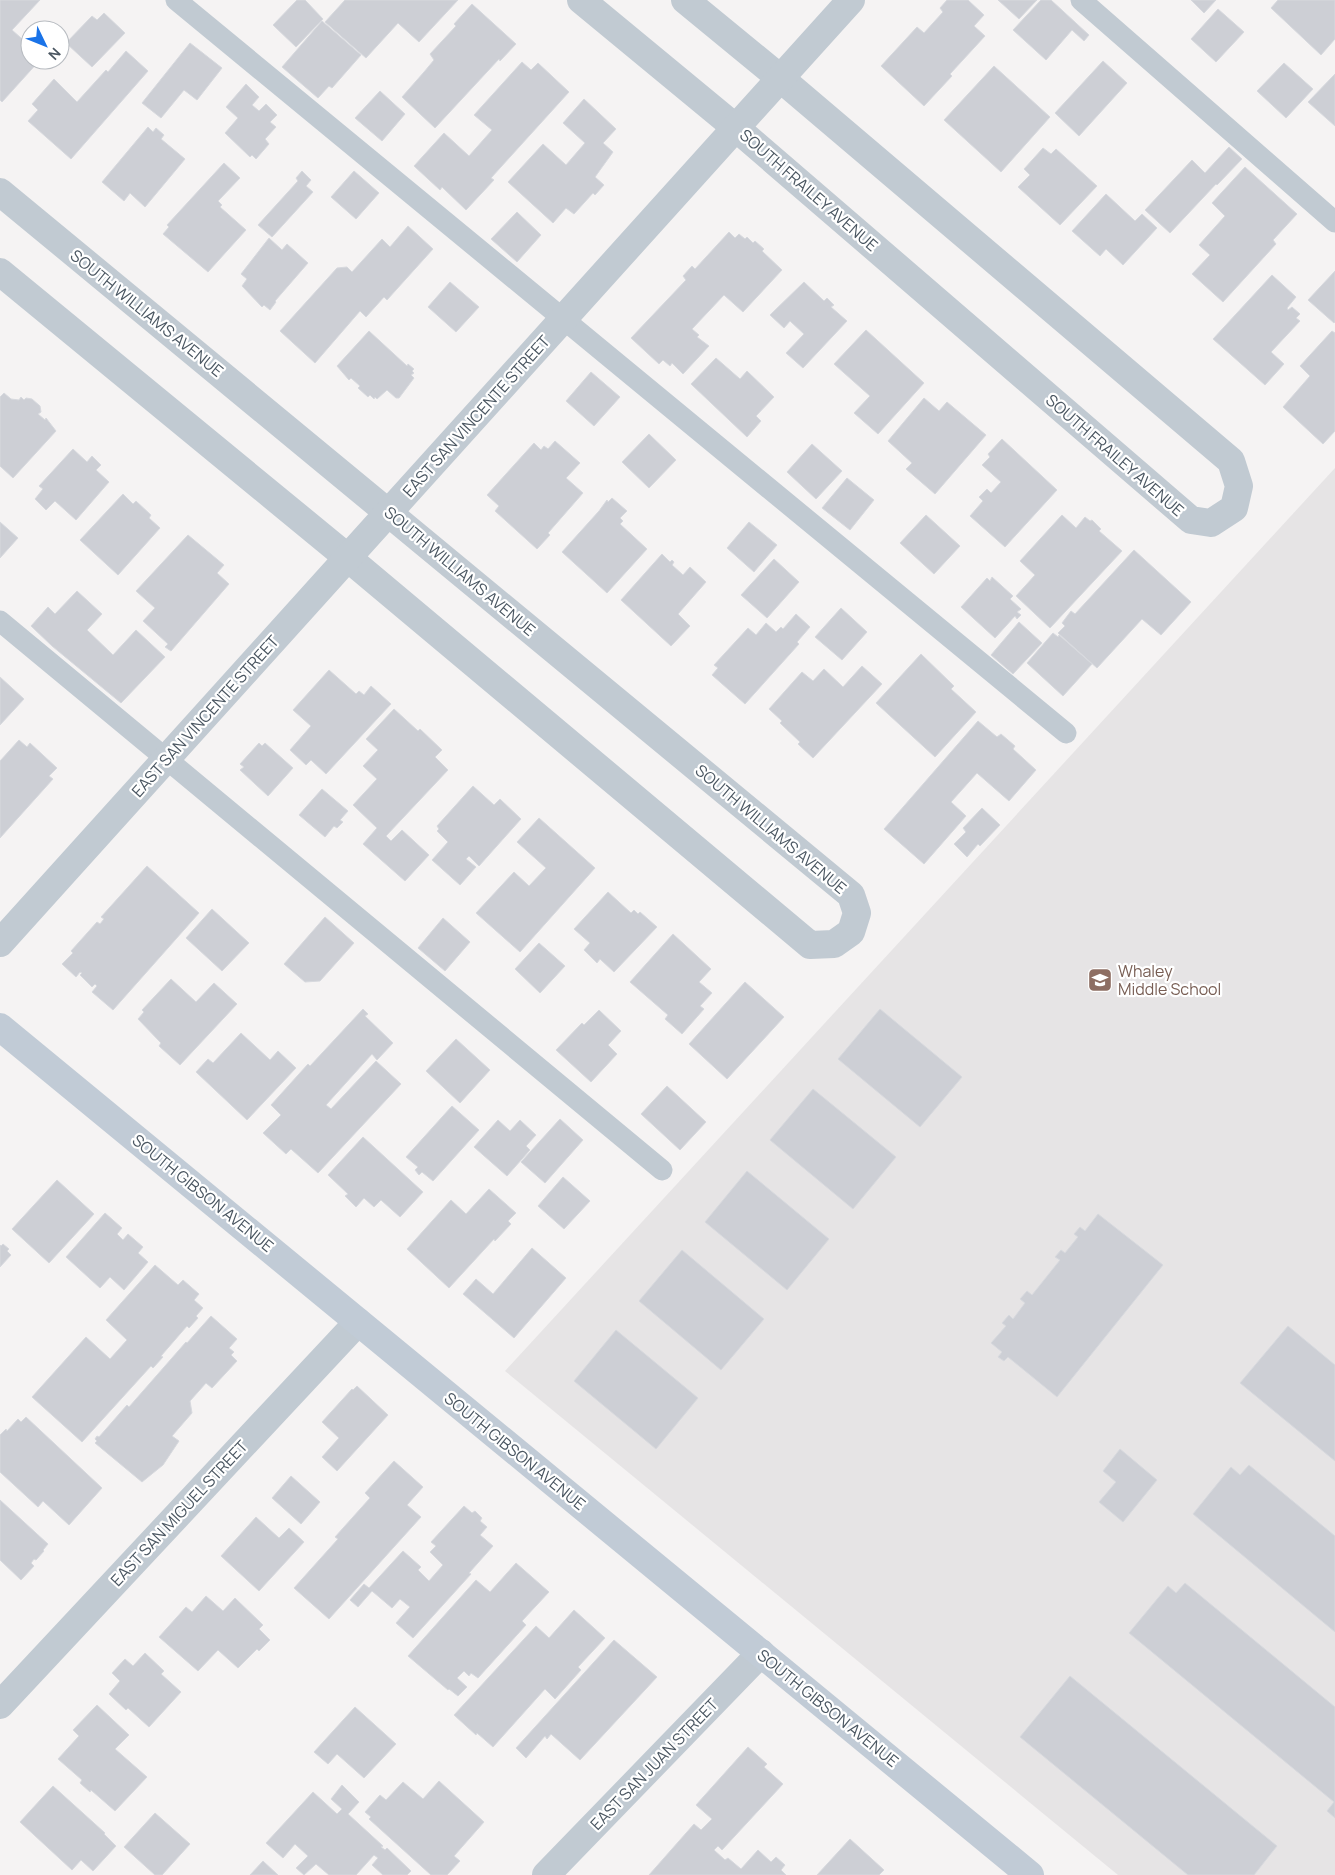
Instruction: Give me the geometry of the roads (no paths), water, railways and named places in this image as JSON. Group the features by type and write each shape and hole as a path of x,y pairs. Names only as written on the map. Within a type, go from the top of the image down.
{"street":[{"name":"SOUTH FRAILEY AVENUE","path":"581,0 736,128 1191,520 1211,523 1234,508 1239,486 1231,461 780,78 685,0"},
{"name":"EAST SAN VINCENTE STREET","path":"0,942 851,0"},
{"name":"SOUTH WILLIAMS AVENUE","path":"0,192 851,895 858,913 851,932 834,944 810,945 348,558 0,272"},
{"name":"SOUTH GIBSON AVENUE","path":"0,1027 1030,1875"},
{"name":"EAST SAN MIGUEL STREET","path":"0,1705 358,1322"},
{"name":"EAST SAN JUAN STREET","path":"546,1875 761,1654"}],"lane":[{"path":"176,0 1066,733"},
{"path":"1081,0 1335,222"},
{"path":"0,621 662,1170"}],"place":[{"name":"Whaley Middle School","path":"1100,980"}]}
